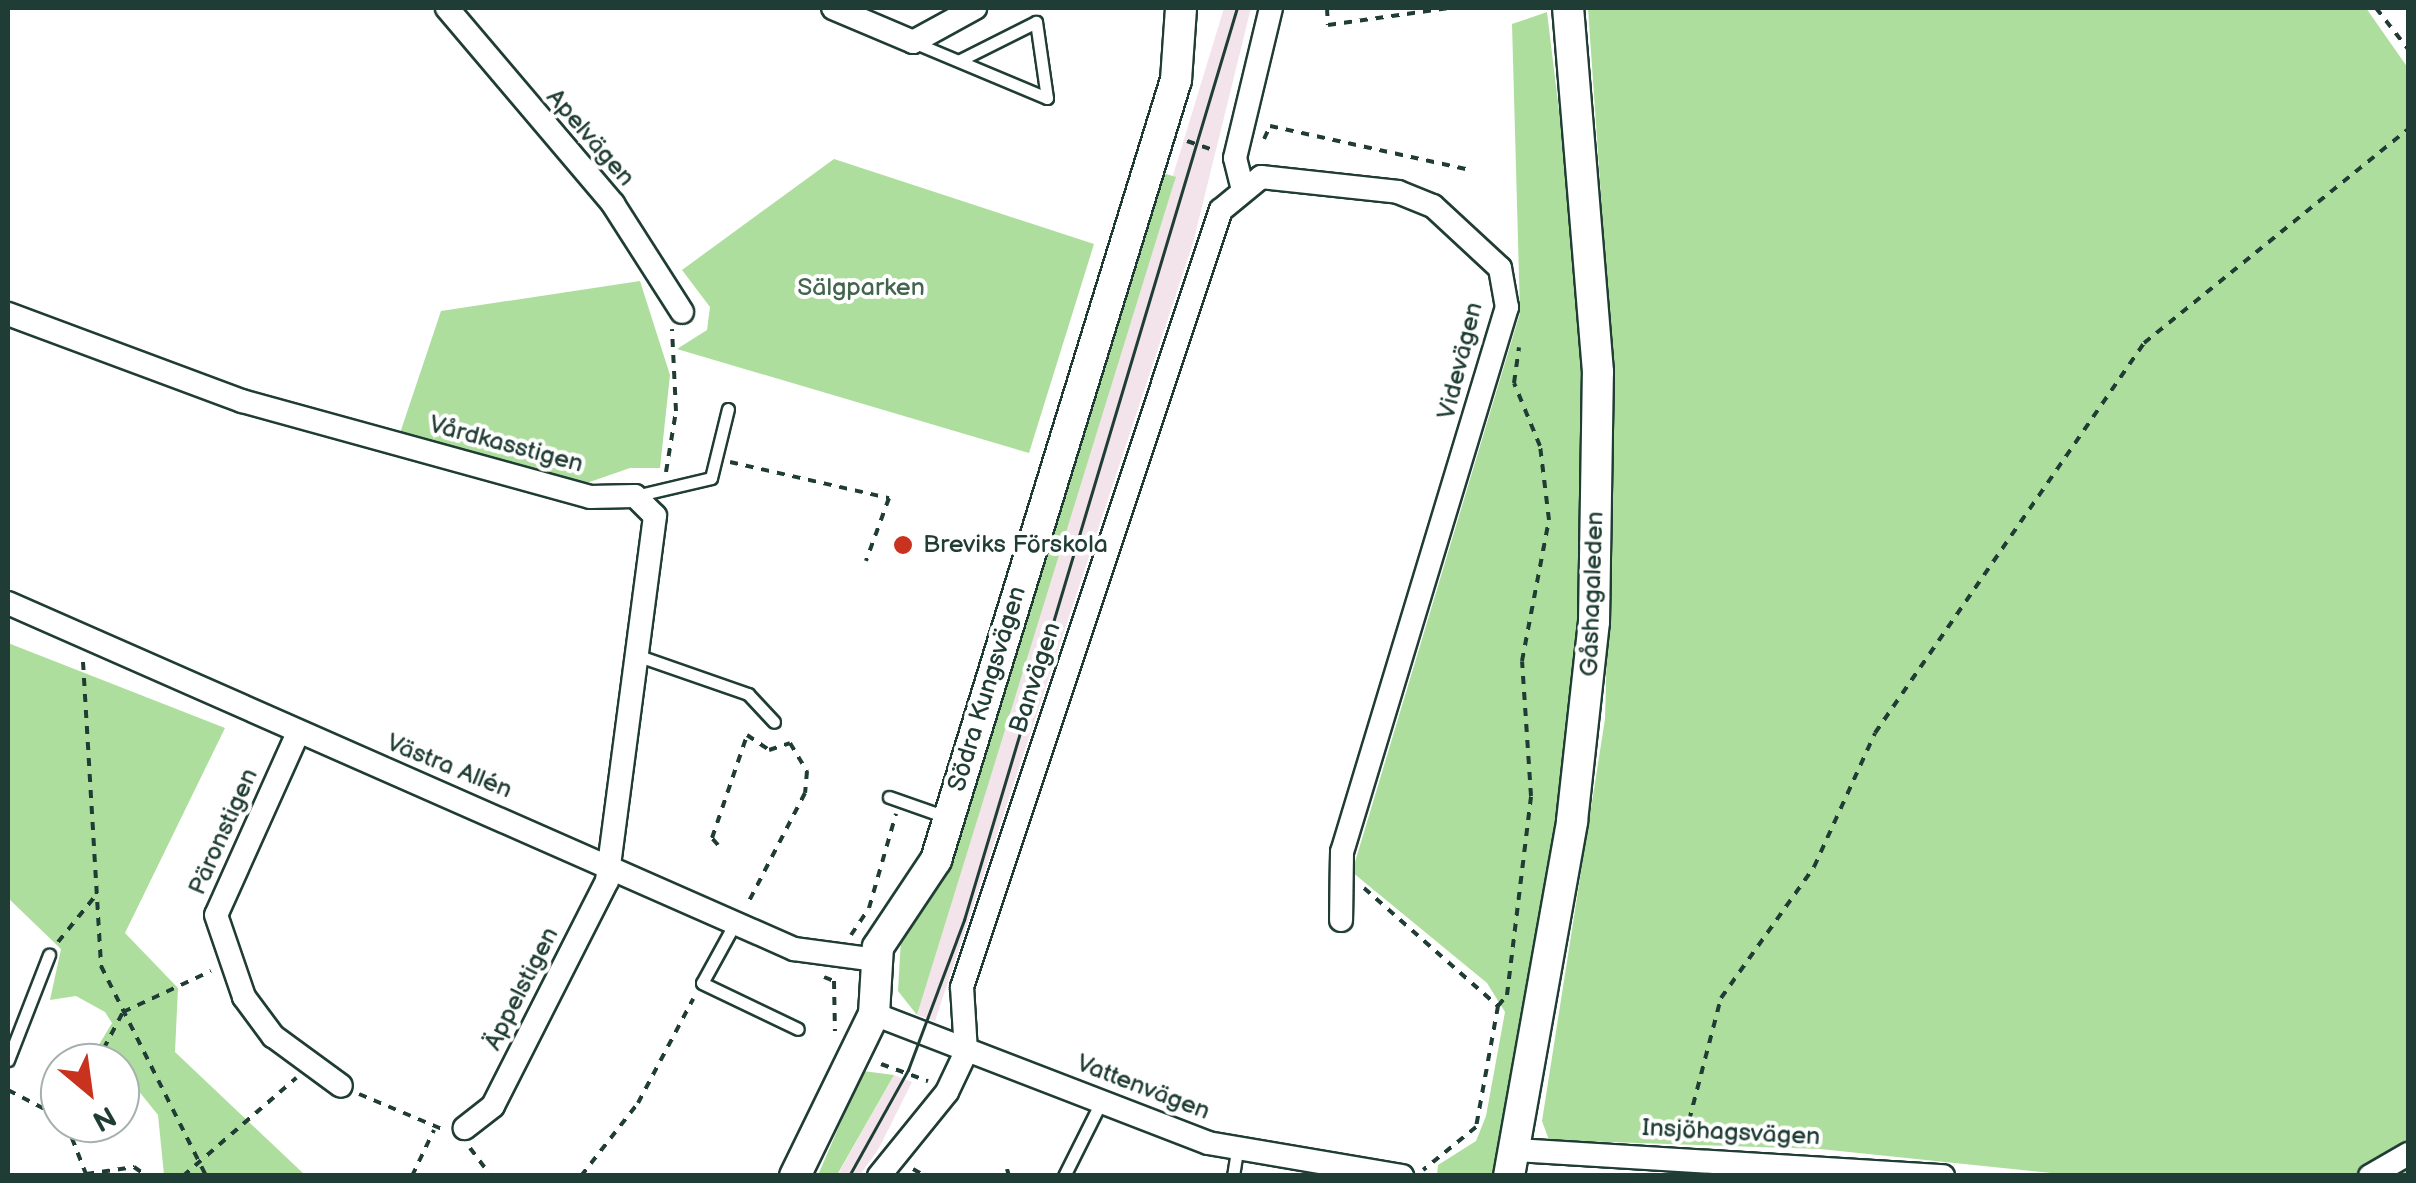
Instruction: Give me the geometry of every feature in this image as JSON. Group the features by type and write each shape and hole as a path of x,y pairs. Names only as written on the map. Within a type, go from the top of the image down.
{"street":[{"name":"Apelvägen","path":"448,8 614,204 682,312"},
{"path":"833,8 914,42 974,8"},
{"name":"Södra Kungsvägen","path":"795,1176 874,1014 876,960 936,860 1176,80 1181,8"},
{"path":"1242,186 1240,133 1271,8"},
{"name":"Gåshagaleden","path":"1512,1163 1575,803 1594,622 1598,372 1568,8"},
{"name":"Videvägen","path":"1242,186 1261,177 1329,182 1433,206 1500,268 1501,329 1335,881 1341,920"},
{"name":"Banvägen","path":"966,1052 962,988 1221,210 1242,186"},
{"name":"Vårdkasstigen","path":"8,314 242,402 590,497 636,496"},
{"path":"608,862 655,516 636,496"},
{"name":"Västra Allén","path":"8,603 87,643 297,735 608,862 737,922 844,958 876,960"},
{"name":"Päronstigen","path":"297,735 216,915 244,997 305,1065 342,1086"},
{"name":"Äppelstigen","path":"464,1128 493,1106 608,862"},
{"name":"Vattenvägen","path":"874,1014 966,1052 1237,1150 1402,1176"},
{"path":"879,1176 947,1092 966,1052"},
{"path":"2370,1176 2408,1154"},
{"name":"Insjöhagsvägen","path":"1512,1163 1680,1155 1943,1176"}],"lane":[{"path":"914,42 1047,98 1036,22 960,60"},
{"path":"636,496 712,478 728,410"},
{"path":"636,655 748,694 774,722"},
{"path":"894,799 948,818"},
{"path":"737,922 702,983 798,1029"},
{"path":"8,1060 50,956"},
{"path":"1064,1176 1100,1102"},
{"path":"1233,1176 1237,1150"}],"path":[{"path":"1327,8 1328,25 1449,8"},
{"path":"2376,8 2408,49"},
{"path":"1240,133 1266,140 1270,126 1470,170"},
{"path":"1680,1155 1721,998 1814,867 1874,732 1972,582 2144,343 2408,129"},
{"path":"636,496 667,471 676,411 670,334 682,312"},
{"path":"1414,1176 1476,1127 1498,1006 1507,996 1530,796 1522,661 1549,520 1540,446 1514,383 1522,351 1501,329"},
{"path":"716,461 889,498 866,561"},
{"path":"87,643 101,966 177,1104 206,1176"},
{"path":"718,844 712,838 746,735 770,750 790,743 807,772 806,792 737,922"},
{"path":"844,958 870,908 894,799"},
{"path":"1335,881 1384,900 1498,1006"},
{"path":"50,956 96,895"},
{"path":"107,1043 124,1012 232,962"},
{"path":"580,1176 638,1103 702,983"},
{"path":"183,1176 284,1096 305,1065"},
{"path":"342,1086 434,1130 464,1128 491,1176"},
{"path":"8,1090 40,1107"},
{"path":"412,1176 434,1130"},
{"path":"74,1143 86,1174 134,1168 148,1176"},
{"path":"1007,1168 1009,1176"}],"shaded area":[{"path":"1224,8 1251,8 1193,243 935,1021 917,1015"},
{"path":"894,1075 912,1082 879,1148 860,1175 837,1176"}],"green space":[{"path":"1588,8 2366,8 2408,68 2408,1175 2080,1176 1820,1149 1549,1140 1542,1121 1605,719 1614,385"},
{"path":"1547,12 1577,259 1583,407 1580,600 1563,779 1494,1175 1437,1175 1438,1165 1476,1141 1486,1116 1505,1012 1487,983 1352,872 1520,313 1512,24"},
{"name":"Sälgparken","path":"834,159 1094,244 1029,453 677,349 707,330 710,307 682,270"},
{"path":"1163,173 1176,177 917,1015 898,991 901,939"},
{"path":"640,281 670,375 660,468 630,468 581,485 400,433 441,311"},
{"path":"8,643 225,728 125,933 178,988 175,1052 305,1175 164,1175 158,1115 140,1093 140,1043 100,1043 112,1023 105,1012 76,996 50,1000 61,949 8,898"},
{"path":"863,1071 894,1075 837,1175 818,1175"}],"tram line":[{"path":"849,1176 908,1070 964,920 1237,8"}],"place":[{"name":"Breviks Förskola","path":"903,545"}]}
